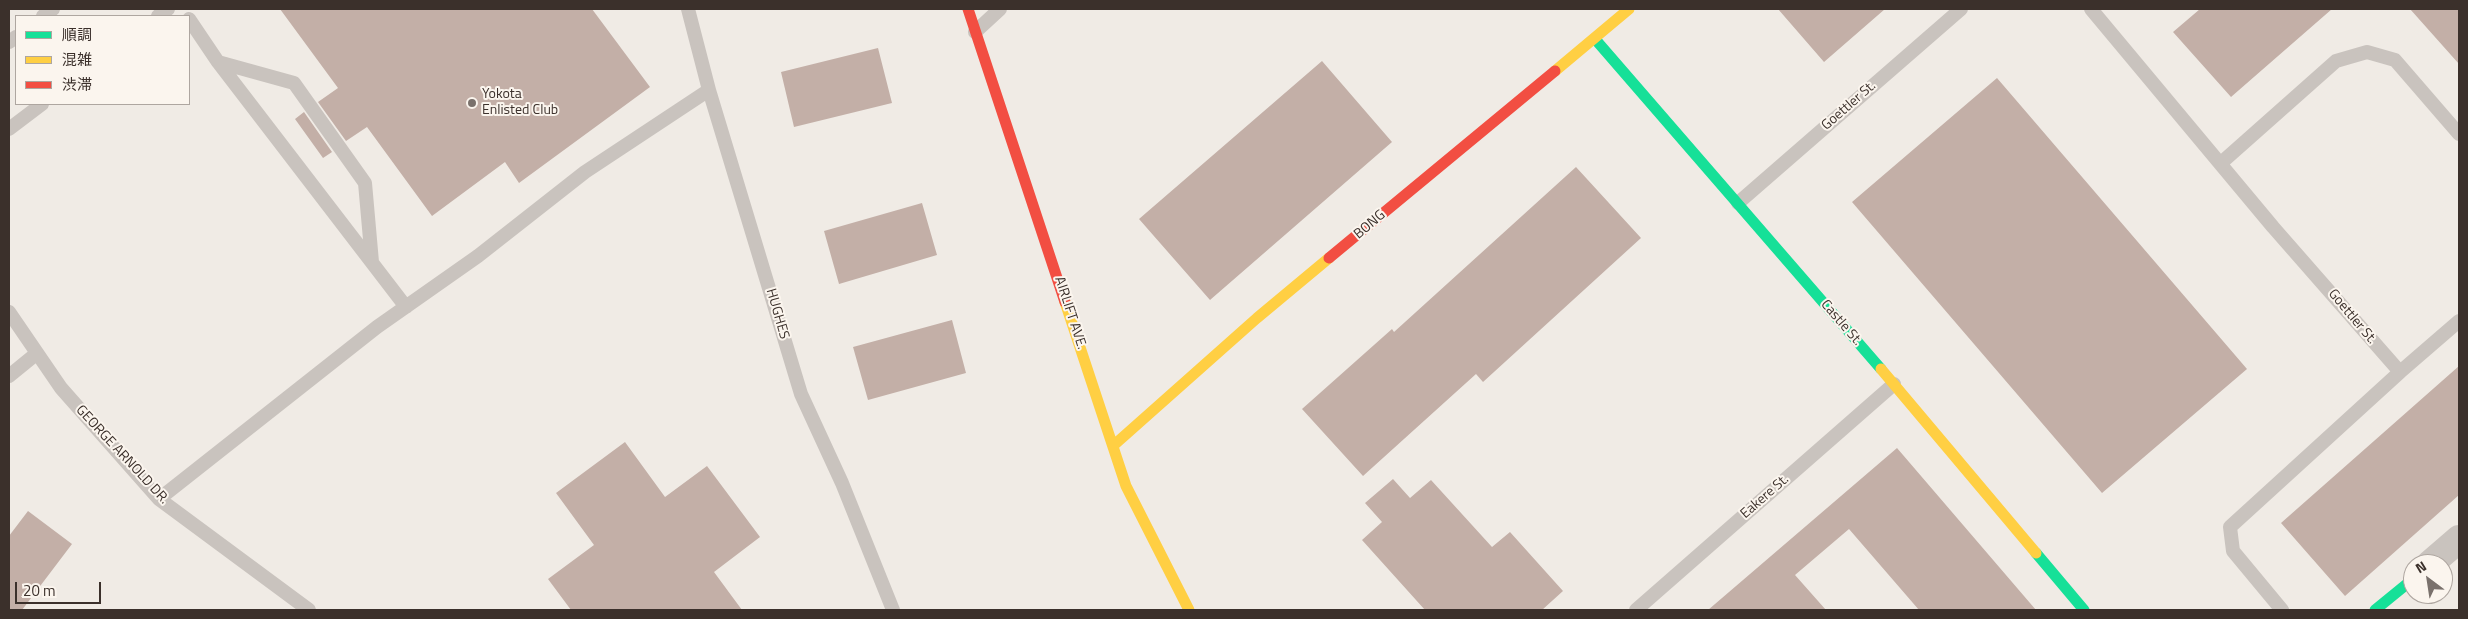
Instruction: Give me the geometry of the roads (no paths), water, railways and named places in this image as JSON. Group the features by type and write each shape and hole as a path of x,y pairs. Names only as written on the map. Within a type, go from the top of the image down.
{"street":[{"name":"AIRLIFT AVE.","path":"968,9 1114,445 1126,486 1189,610"},
{"name":"BONG","path":"1114,445 1257,318 1629,9"},
{"name":"Castle St.","path":"1595,39 1894,384 2084,610"},
{"path":"2442,554 2459,539"},
{"path":"2375,610 2403,586"}],"lane":[{"name":"HUGHES","path":"688,9 709,90 800,394 842,483 893,610"},
{"path":"976,32 1000,9"},
{"name":"Goettler St.","path":"1738,203 1961,9"},
{"name":"Goettler St.","path":"2091,9 2400,372"},
{"path":"190,21 218,62 406,307"},
{"path":"2221,163 2336,61 2368,52 2395,60 2459,134"},
{"path":"218,62 294,83 365,183 372,262"},
{"path":"159,499 377,327 478,256 585,172 709,90"},
{"path":"9,129 41,105"},
{"name":"GEORGE ARNOLD DR.","path":"9,312 61,388 159,499 309,610"},
{"path":"2282,610 2233,551 2230,527 2400,372 2459,321"},
{"path":"9,376 36,354"},
{"name":"Eakere St.","path":"1636,610 1894,384"}],"place":[{"name":"Yokota Enlisted Club","path":"472,103"}]}
